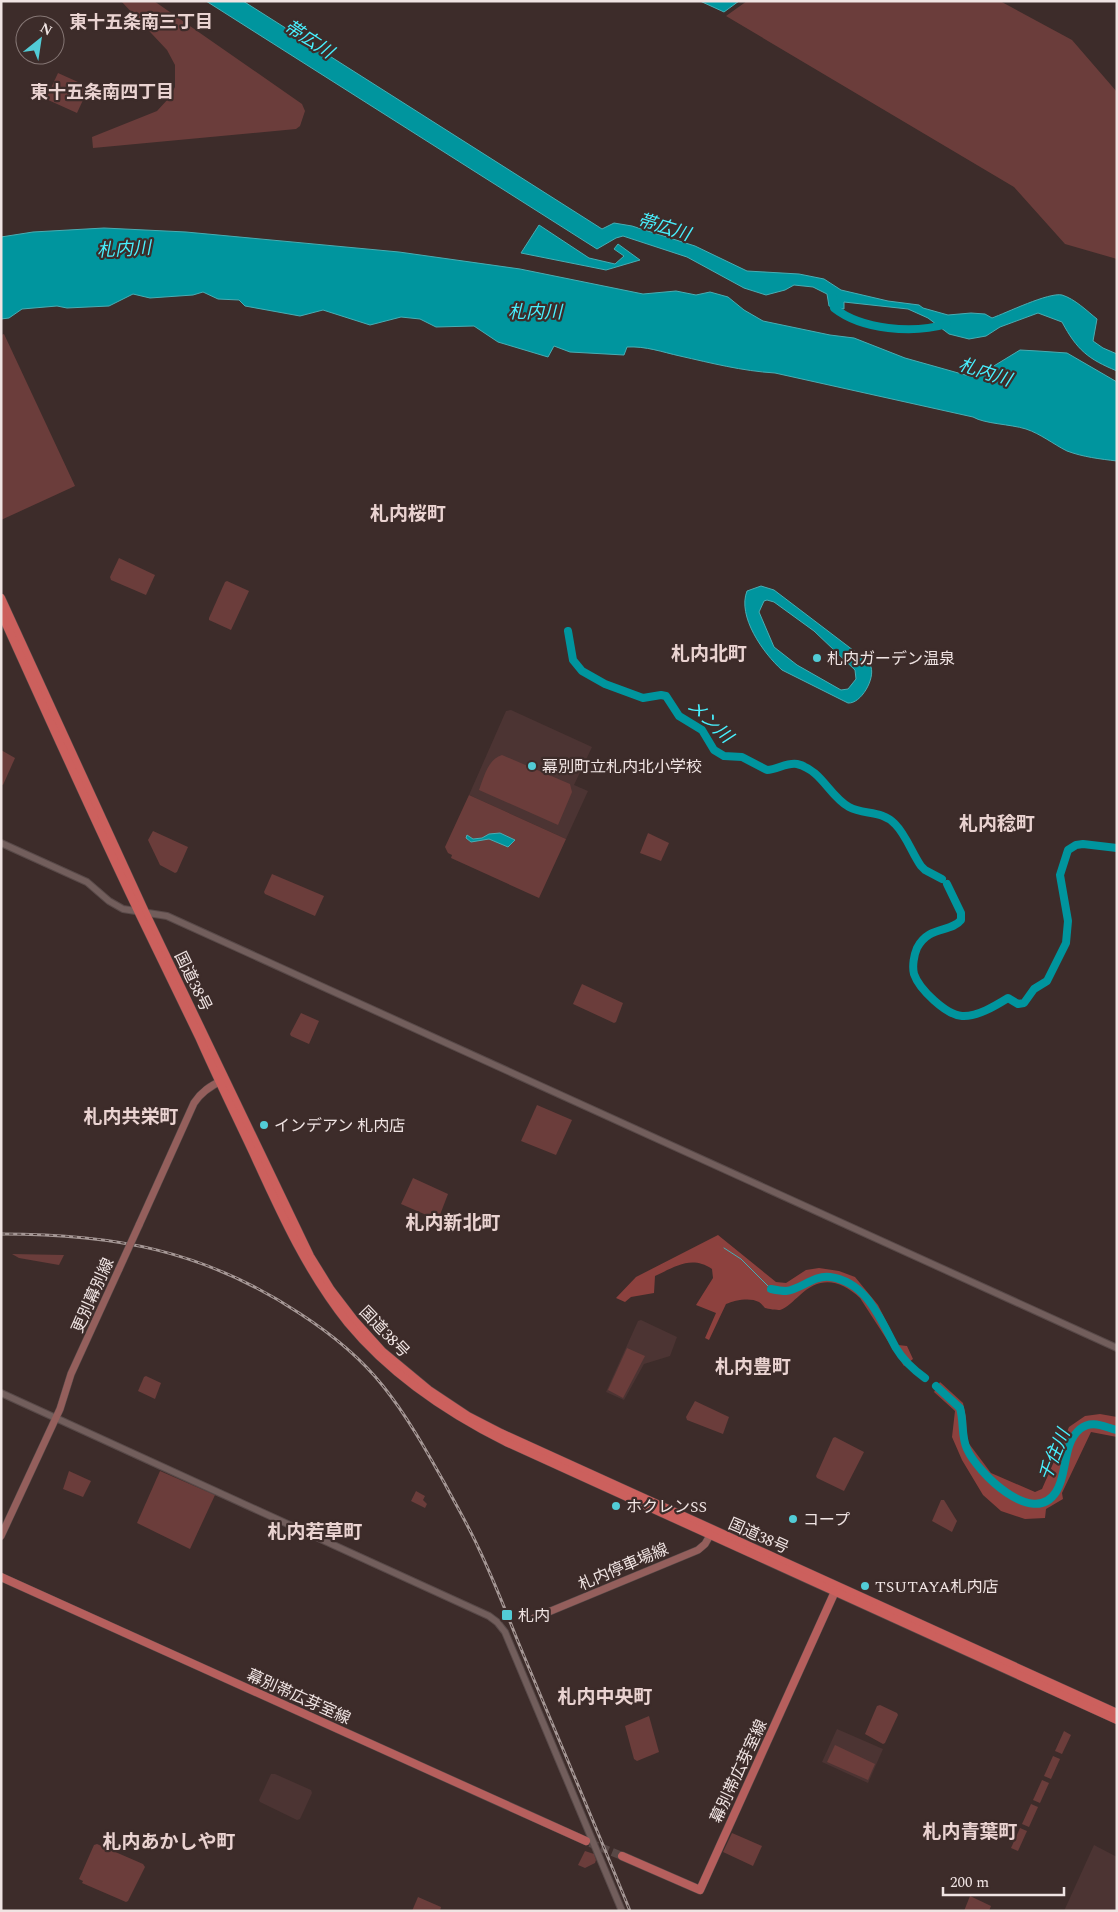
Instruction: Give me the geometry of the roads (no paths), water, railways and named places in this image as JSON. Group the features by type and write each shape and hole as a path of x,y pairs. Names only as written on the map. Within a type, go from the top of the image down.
{"highway":[{"name":"国道38号","path":"1,598 142,912"},
{"name":"国道38号","path":"1,613 222,1080 310,1256 331,1290 354,1320 382,1351 429,1390 468,1416 711,1532 1117,1720"},
{"name":"国道38号","path":"836,1589 1117,1713"}],"main road":[{"name":"更別幕別線","path":"1,1536 55,1418 71,1374 194,1103 202,1092 222,1080"},
{"name":"札内停車場線","path":"534,1618 698,1550 705,1544 711,1532"},
{"name":"幕別帯広芽室線","path":"1,1576 586,1841"},
{"name":"幕別帯広芽室線","path":"622,1856 700,1890 836,1589"}],"street":[{"path":"1,843 87,882 123,909 166,916 1117,1348"},
{"path":"1,1393 489,1616 497,1622 505,1632 622,1911"}],"water":[{"path":"206,1 243,1 602,229 614,223 632,226 695,246 747,271 799,274 824,279 841,290 888,301 919,305 923,308 948,315 971,313 985,314 992,318 1038,300 1062,295 1076,302 1097,319 1093,341 1117,354 1117,371 1091,358 1078,347 1062,322 1038,313 1000,327 986,336 969,339 949,334 928,318 908,309 844,302 844,309 829,306 827,294 813,287 794,285 785,290 766,295 744,288 687,257 623,236 597,249"},
{"path":"700,1 739,1 724,12"},
{"path":"539,225 589,258 615,264 624,256 614,249 618,244 640,260 606,270 521,253"},
{"name":"札内川","path":"104,228 186,232 399,252 520,269 643,294 676,291 696,295 710,292 728,297 744,310 763,321 854,338 905,358 969,376 979,375 1020,350 1067,353 1117,382 1117,461 1098,459 1067,451 1020,427 984,421 775,373 739,369 641,347 627,347 624,355 570,352 554,346 548,357 498,342 474,326 436,327 420,319 401,317 370,325 323,310 300,316 245,306 239,300 218,299 203,292 193,295 150,298 133,294 109,306 67,308 57,306 22,309 9,318 1,319 1,237 33,232"},
{"path":"761,586 774,590 866,660 871,666 872,672 869,684 862,695 853,702 848,703 782,670 767,654 754,634 746,612 745,601 747,591","holes":["764,601 774,602 814,631 855,670 856,679 848,689 841,690 797,665 774,647 759,612"]},
{"path":"500,833 515,840 508,847 489,839 471,842 466,838 467,835 473,839"}],"waterway":[{"name":"帯広川","path":"833,298 834,308 859,321 873,325 888,328 919,329 947,324"},
{"name":"メン川","path":"568,631 573,660 582,671 605,684 643,698 666,696 679,716 702,730 714,750 724,756 742,757 767,770 793,764 806,767 819,777 849,807 879,815 895,824 921,866 942,879"},
{"name":"メン川","path":"947,884 961,913 961,920 952,927 934,932 922,941 915,954 913,971 921,987 941,1006 956,1015 974,1015 1008,998 1018,1004 1024,1003 1034,989 1047,981 1066,943 1068,921 1060,875 1068,850 1076,845 1083,844 1117,848"},
{"name":"千住川","path":"724,1248 741,1259 771,1289"},
{"name":"千住川","path":"771,1289 792,1290 824,1277 843,1280 854,1286 863,1294 878,1314 902,1357 925,1378"},
{"name":"千住川","path":"936,1386 960,1408 965,1444 973,1459 982,1470 1007,1493 1020,1500 1034,1504 1046,1501 1056,1492 1060,1485 1070,1443 1080,1429 1094,1424 1117,1430"}],"tunnel":[{"path":"590,1843 622,1856"}],"railway":[{"path":"1,1234 82,1237 120,1242 192,1260 228,1274 299,1313 344,1346 365,1365 392,1397 416,1434 474,1539 630,1911"}],"place":[{"name":"札内ガーデン温泉","path":"817,658"},
{"name":"幕別町立札内北小学校","path":"532,766"},
{"name":"インデアン 札内店","path":"264,1125"},
{"name":"ホクレンSS","path":"616,1506"},
{"name":"コープ","path":"793,1519"},
{"name":"TSUTAYA札内店","path":"865,1586"},
{"name":"札内","path":"507,1615"}],"district":[{"name":"東十五条南三丁目","path":"141,22"},
{"name":"東十五条南四丁目","path":"102,92"},
{"name":"札内桜町","path":"408,513"},
{"name":"札内北町","path":"709,653"},
{"name":"札内稔町","path":"997,823"},
{"name":"札内共栄町","path":"131,1116"},
{"name":"札内新北町","path":"453,1222"},
{"name":"札内豊町","path":"753,1366"},
{"name":"札内若草町","path":"315,1531"},
{"name":"札内中央町","path":"605,1696"},
{"name":"札内青葉町","path":"970,1831"},
{"name":"札内あかしや町","path":"169,1841"}]}
